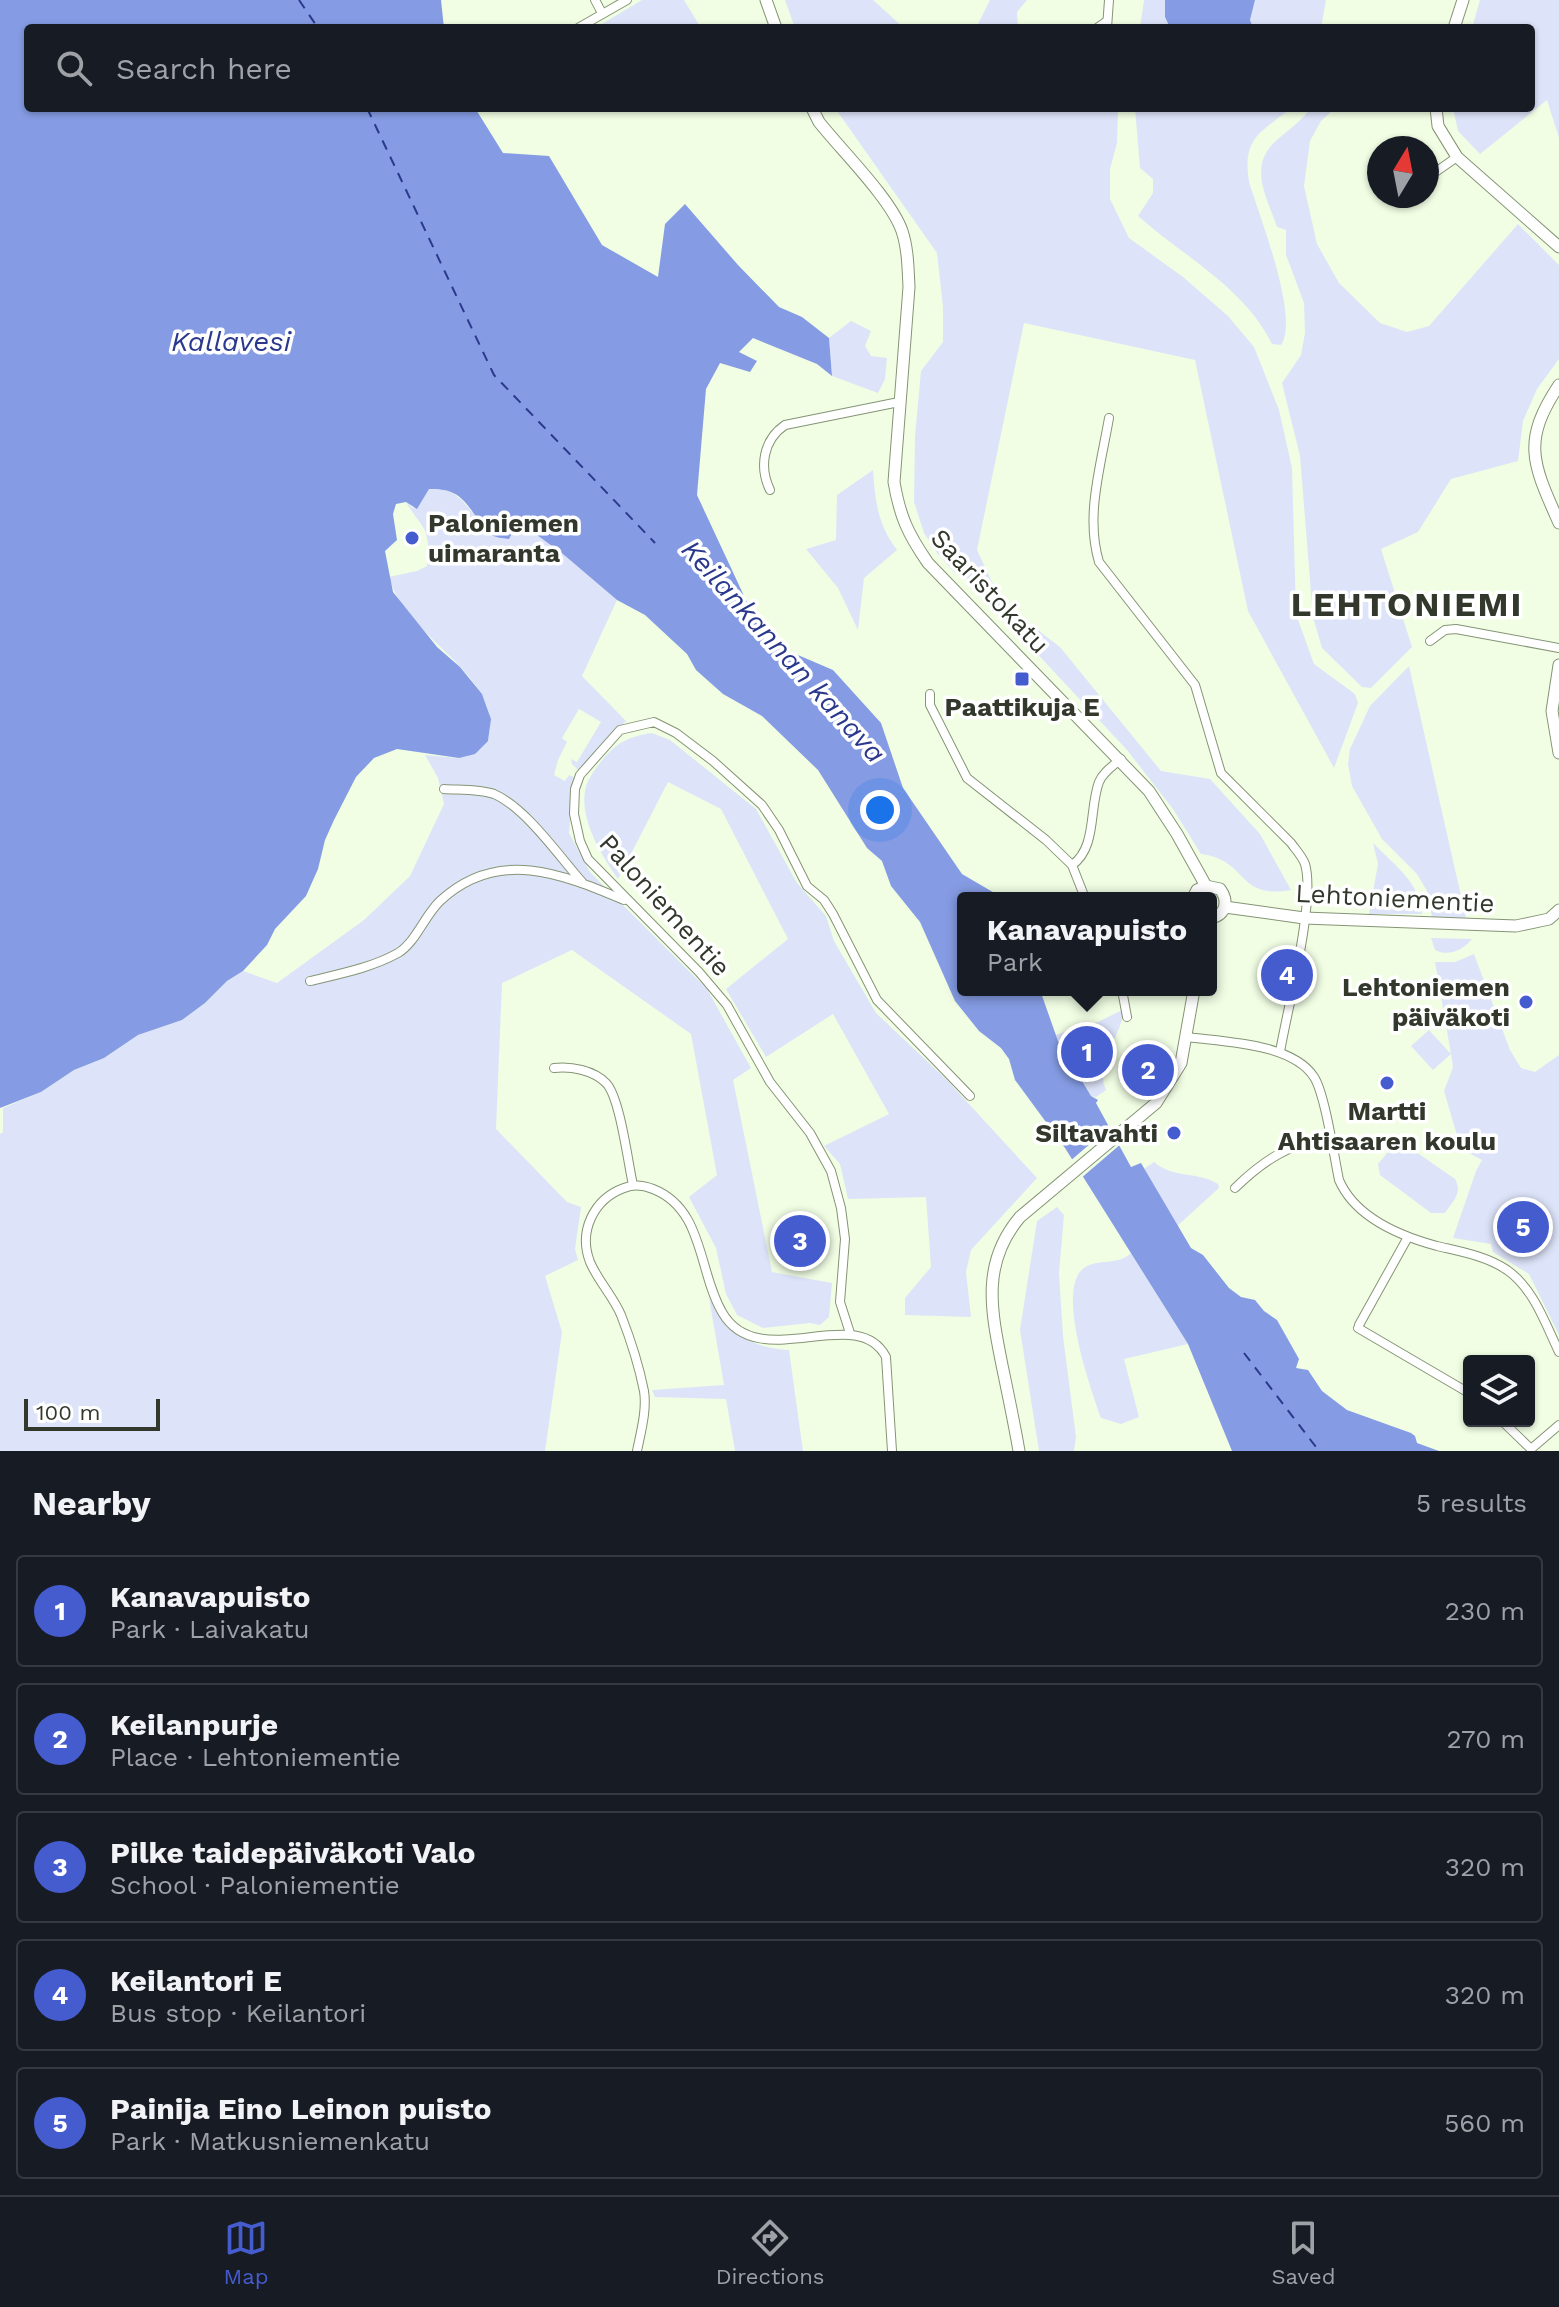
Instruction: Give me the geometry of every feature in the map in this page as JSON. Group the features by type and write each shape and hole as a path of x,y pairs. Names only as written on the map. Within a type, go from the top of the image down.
{"main road":[{"path":"766,0 775,24"},
{"path":"1455,24 1463,0"},
{"name":"Saaristokatu","path":"814,112 889,207 901,230 908,259 909,287 894,482 908,535 928,563 1121,759 1156,802 1206,886 1216,887 1223,893 1225,907"},
{"path":"1436,112 1438,126 1457,157 1559,247"},
{"path":"1559,385 1540,418 1534,449 1536,469 1559,523"},
{"path":"1559,665 1552,711 1559,753"},
{"path":"1196,892 1206,886"},
{"path":"1217,916 1225,907"},
{"name":"Lehtoniementie","path":"1225,907 1304,918 1516,926 1549,919 1559,910"},
{"path":"1019,1451 991,1309 998,1252 1007,1232 1020,1217 1156,1103 1181,1063 1193,996"}],"street":[{"path":"595,0 602,13"},
{"path":"584,24 627,0"},
{"path":"1107,24 1109,0"},
{"path":"1439,170 1457,157"},
{"path":"770,490 764,479 768,443 775,432 785,425 899,402"},
{"path":"1109,418 1093,518 1093,542 1099,562 1195,685 1221,773 1300,854 1305,865 1304,918 1280,1052"},
{"path":"1430,641 1445,630 1456,629 1559,648"},
{"path":"930,694 930,705 967,778 1046,840 1072,865 1083,892"},
{"name":"Paloniementie","path":"850,1333 840,1302 845,1239 831,1171 810,1133 770,1082 727,1005 699,972 588,859 580,841 574,814 575,789 580,775 620,730 654,722 689,742 762,805 779,830 807,886 824,900 833,914 877,1000 970,1096"},
{"path":"1072,865 1080,860 1086,850 1098,784 1104,773 1121,759"},
{"path":"444,789 490,793 504,800 524,817 582,883"},
{"path":"310,981 359,969 400,952 440,901 468,882 502,869 533,870 582,883 629,902"},
{"path":"1124,996 1127,1017"},
{"path":"1187,1037 1280,1052 1301,1062 1316,1080 1345,1194 1367,1213 1408,1237 1483,1257 1508,1271 1529,1291 1559,1352"},
{"path":"554,1068 567,1066 592,1074 607,1084 616,1100 633,1185"},
{"path":"1235,1188 1281,1151 1329,1135"},
{"path":"637,1451 645,1409 644,1390 621,1315 590,1261 586,1238 590,1219 598,1205 610,1193 633,1185 668,1195 687,1215 722,1312 740,1330 771,1340 850,1333 869,1339 880,1347 886,1357 892,1451"},
{"path":"1408,1237 1358,1326 1463,1389"},
{"path":"1508,1427 1531,1449 1559,1425"}],"shaded area":[{"path":"642,0 684,0 699,24 602,24"},
{"path":"785,0 873,0 900,24 794,24"},
{"path":"990,0 1027,0 1017,12 1018,24 978,24"},
{"path":"1144,0 1165,0 1168,24 1141,24"},
{"path":"1255,0 1326,0 1322,24 1252,24"},
{"path":"1480,0 1559,0 1559,138 1547,100 1535,110 1535,24 1473,24"},
{"path":"838,112 1118,112 1117,143 1110,169 1110,199 1129,238 1183,277 1228,316 1254,347 1279,410 1292,468 1296,614 1314,664 1355,694 1358,703 1334,768 1248,611 1195,360 1024,323 977,550 992,582 1022,618 1060,647 1161,771 1210,779 1260,834 1291,890 1273,892 1260,889 1228,864 1201,854 1173,809 1127,750 1015,630 981,585 954,572 924,533 914,502 915,436 921,371 943,342 937,253"},
{"path":"1135,112 1286,112 1256,138 1248,155 1249,182 1282,290 1285,332 1281,345 1272,344 1246,306 1229,289 1138,216 1153,193 1153,179 1140,168"},
{"path":"1307,112 1331,112 1321,121 1310,141 1304,186 1317,244 1339,283 1380,323 1407,332 1429,326 1518,224 1559,265 1559,359 1537,389 1523,421 1518,461 1451,479 1418,532 1381,549 1412,647 1371,688 1362,687 1322,648 1313,617 1300,456 1282,383 1301,355 1305,333 1304,303 1286,255 1286,230 1277,227 1264,192 1261,170 1269,149"},
{"path":"1454,112 1532,112 1480,154 1458,131"},
{"path":"851,321 871,331 865,346 871,356 887,358 885,379 878,393 832,376 829,338"},
{"path":"873,470 879,512 897,550 864,578 858,630 838,588 806,549 836,540 837,495"},
{"path":"429,488 446,488 462,500 492,536 514,527 531,530 556,547 617,600 582,676 626,721 578,770 571,759 577,762 601,722 579,709 562,738 567,742 554,775 565,781 569,775 574,777 569,833 590,872 707,989 751,1068 733,1080 772,1272 832,1283 829,1317 820,1325 810,1323 763,1328 737,1315 726,1294 716,1248 689,1197 717,1175 691,1034 572,950 502,983 496,1129 567,1202 581,1207 575,1249 578,1260 545,1276 562,1332 545,1451 0,1451 0,1134 3,1132 3,1108 41,1092 74,1070 104,1058 138,1035 182,1020 243,971 277,983 364,920 410,876 444,804 438,778 425,755 458,758 488,741 490,717 483,698 458,664 410,615 397,597 389,577 427,566 426,535 406,502 413,508"},
{"path":"1409,666 1466,918 1432,917 1427,891 1417,874 1382,839 1352,786 1348,764 1350,749 1370,706"},
{"path":"652,733 670,740 756,809 797,883 826,916 834,941 876,1013 946,1079 1037,1178 971,1250 966,1272 971,1317 905,1315 905,1298 931,1267 926,1197 848,1199 840,1164 824,1146 889,1114 833,1014 766,1057 726,989 788,939 721,809 668,782 618,879 599,849 589,826 584,802 588,782 608,753 619,744"},
{"path":"1373,843 1411,883 1422,914 1369,914 1378,864"},
{"path":"1431,938 1472,939 1460,949 1445,953 1435,950"},
{"path":"1474,954 1510,1050 1521,1068 1535,1072 1559,1055 1559,1335 1529,1274 1493,1252 1491,1244 1453,1238 1482,1160 1461,1149 1444,1091 1453,1067 1435,962 1455,962"},
{"path":"1124,1009 1103,1070 1106,1090 1096,1097 1091,1096 1055,1035 1098,1022"},
{"path":"1429,1030 1451,1054 1433,1070 1411,1046"},
{"path":"1397,1144 1406,1145 1455,1179 1457,1193 1445,1213 1431,1213 1380,1175 1378,1164"},
{"path":"1154,1162 1169,1171 1210,1180 1219,1188 1176,1227 1144,1169"},
{"path":"1057,1207 1064,1215 1059,1273 1063,1336 1076,1437 1074,1451 1039,1451 1020,1330 1037,1221"},
{"path":"1131,1253 1188,1344 1124,1359 1139,1417 1121,1424 1101,1418 1078,1340 1073,1296 1076,1279 1084,1268"},
{"path":"709,1298 724,1320 742,1336 763,1346 789,1350 803,1451 735,1451 726,1399 655,1397 652,1390 724,1385"}],"water":[{"name":"Kallavesi","path":"0,0 441,0 444,24 24,24 24,112 477,112 503,153 549,156 602,245 658,277 665,224 685,204 779,307 802,317 829,338 832,376 817,364 753,338 739,352 757,361 750,372 720,363 706,389 697,495 765,641 833,670 881,723 903,788 962,874 993,892 957,892 957,996 1042,996 1058,1041 1091,1096 1098,1100 1096,1103 1131,1167 1141,1163 1191,1248 1203,1255 1229,1288 1241,1297 1255,1300 1277,1320 1299,1359 1296,1368 1308,1370 1322,1391 1347,1410 1411,1433 1417,1443 1439,1451 1232,1451 1188,1344 1065,1148 1015,1080 1009,1059 1001,1048 979,1031 955,1001 920,922 891,886 882,861 867,848 818,770 762,716 723,694 696,670 687,654 645,615 617,600 526,527 515,527 509,539 492,535 466,502 442,489 429,489 417,509 406,502 396,504 393,514 397,540 385,551 393,592 437,647 460,667 482,694 491,719 488,741 475,754 459,758 397,749 374,758 356,777 334,820 306,896 275,929 267,945 243,971 182,1020 138,1035 104,1058 74,1070 41,1092 0,1108"},
{"path":"1165,0 1255,0 1252,24 1168,24"}],"pier":[{"path":"1112,1125 1122,1143 1080,1179 1069,1162"}],"ferry route":[{"path":"299,0 315,24"},
{"path":"369,112 494,375 655,543"},
{"path":"1244,1353 1319,1451"}],"place":[{"name":"Paloniemen uimaranta","path":"412,538"},
{"name":"Paattikuja E","path":"1022,679"},
{"name":"Keilantori E","path":"1287,975"},
{"name":"Lehtoniemen päiväkoti","path":"1526,1002"},
{"name":"Kanavapuisto","path":"1087,1052"},
{"name":"Keilanpurje","path":"1148,1070"},
{"name":"Martti Ahtisaaren koulu","path":"1387,1083"},
{"name":"Siltavahti","path":"1174,1133"},
{"name":"Painija Eino Leinon puisto","path":"1523,1227"},
{"name":"Pilke taidepäiväkoti Valo","path":"800,1241"}],"district":[{"name":"LEHTONIEMI","path":"1407,604"}],"water label":[{"name":"Keilankannan kanava","path":"784,651"}]}
